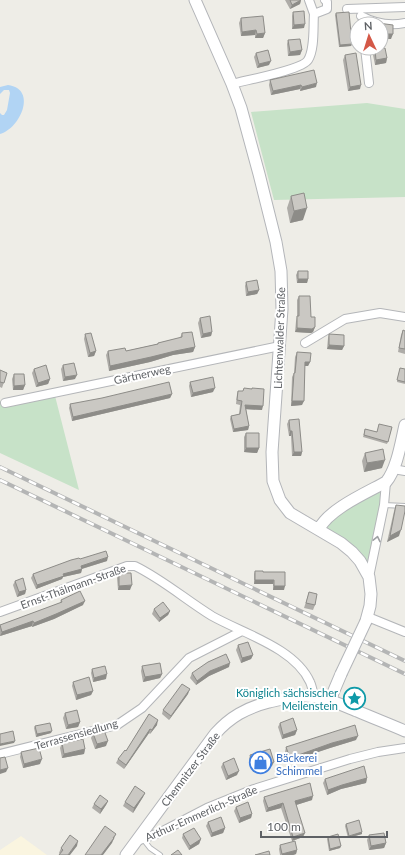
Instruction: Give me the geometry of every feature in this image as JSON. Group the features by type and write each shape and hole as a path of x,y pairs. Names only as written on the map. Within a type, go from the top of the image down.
{"main road":[{"name":"Lichtenwalder Straße","path":"195,0 241,108 276,242 281,271 282,309 272,452 273,481 280,500 285,507 301,519 341,543 352,552 360,561 369,577 371,594 367,619 330,700"},
{"path":"319,529 322,522 332,512 386,482 393,469 405,425"},
{"name":"Chemnitzer Straße","path":"126,855 140,840 204,748 226,722 246,710 258,705 291,697 314,697 330,700 405,731"}],"street":[{"path":"232,84 296,68 308,61 312,50 314,14 309,0"},
{"path":"314,14 327,9 327,2 325,0"},
{"path":"347,9 360,16 405,7"},
{"path":"389,24 405,23"},
{"path":"366,56 369,83"},
{"path":"305,344 345,319 380,313 405,317"},
{"name":"Gärtnerweg","path":"5,403 280,346"},
{"path":"393,469 405,471"},
{"path":"369,577 384,505 386,482"},
{"name":"Ernst-Thälmann-Straße","path":"0,612 127,566 135,566 213,616 267,642 284,653 307,676 311,683 314,697"},
{"path":"367,619 405,632"},
{"name":"Terrassensiedlung","path":"0,754 117,724 142,708 189,658 242,631"},
{"name":"Arthur-Emmerlich-Straße","path":"140,840 159,833 207,808 254,788 350,759 378,752 405,748"}],"lane":[{"path":"384,505 405,506"},
{"path":"140,840 160,855"}],"shaded area":[{"path":"21,836 47,855 0,855 0,850"}],"green space":[{"path":"367,103 405,109 405,197 274,200 251,112"},
{"path":"54,392 79,490 0,453 0,401 5,403"},
{"path":"386,482 369,577 365,568 319,529 323,522"}],"water":[{"path":"8,85 17,88 22,94 24,101 23,109 14,125 7,131 0,134 0,113 4,115 7,110 10,93 9,90 4,90 0,94 0,87"}],"building":[{"path":"290,0 301,0 292,5"},
{"path":"304,11 305,24 294,25 293,12"},
{"path":"349,12 349,44 340,45 336,13"},
{"path":"263,16 265,33 257,34 256,30 242,32 241,18"},
{"path":"389,24 393,25 393,34 389,34"},
{"path":"300,39 302,50 290,52 288,40"},
{"path":"268,50 271,61 259,64 256,53"},
{"path":"345,55 356,56 361,85 350,87"},
{"path":"376,56 387,56 387,58 376,60"},
{"path":"314,70 317,83 302,87 301,85 273,91 270,80"},
{"path":"304,193 307,208 294,211 291,196"},
{"path":"298,271 308,271 308,279 298,279"},
{"path":"257,280 259,290 248,292 246,282"},
{"path":"299,296 310,296 311,317 315,317 315,327 312,329 297,328 297,316 299,316"},
{"path":"210,316 212,332 203,334 200,318"},
{"path":"403,330 405,331 405,349 399,348"},
{"path":"192,332 195,347 110,366 108,351 125,348 126,351 158,344 182,337 182,333"},
{"path":"91,333 96,351 90,353 85,334"},
{"path":"329,334 344,335 344,346 329,345"},
{"path":"297,352 311,353 310,362 305,362 304,401 292,401"},
{"path":"74,363 77,375 65,377 63,365"},
{"path":"46,365 50,379 38,383 34,369"},
{"path":"400,368 405,369 405,382 397,380"},
{"path":"0,370 7,373 4,383 0,382"},
{"path":"14,374 24,374 25,385 14,386"},
{"path":"213,377 215,388 193,393 190,382"},
{"path":"169,382 172,394 73,417 70,404"},
{"path":"244,388 264,389 263,406 245,405 249,426 234,429 231,416 240,414 242,401 237,400 238,391 243,391"},
{"path":"299,419 302,452 294,452 292,431 290,431 289,420"},
{"path":"379,424 392,427 388,442 364,435 365,429 377,432"},
{"path":"246,433 259,433 259,448 246,448"},
{"path":"383,449 385,460 367,463 365,453"},
{"path":"396,505 405,506 405,511 401,530 390,536"},
{"path":"106,551 108,557 81,566 82,569 63,574 64,576 37,585 33,574 71,560 80,559"},
{"path":"255,571 285,572 285,586 274,586 274,580 255,580"},
{"path":"119,573 131,573 132,585 119,586"},
{"path":"23,578 26,590 19,592 15,581"},
{"path":"80,591 85,601 34,623 33,621 2,632 0,625 62,602 61,600"},
{"path":"309,592 317,594 315,605 306,603"},
{"path":"163,602 170,611 160,618 154,609"},
{"path":"248,642 253,655 242,658 238,645"},
{"path":"226,654 230,663 210,671 197,681 192,673 208,662"},
{"path":"160,663 162,674 145,677 142,666"},
{"path":"105,666 107,674 94,678 92,669"},
{"path":"89,677 93,691 77,695 73,682"},
{"path":"182,684 190,689 171,716 163,710"},
{"path":"77,710 80,722 68,725 65,713"},
{"path":"149,714 158,720 152,730 150,729 126,765 118,759 125,750 126,751"},
{"path":"293,718 297,730 283,735 280,723"},
{"path":"50,723 52,731 37,734 35,726"},
{"path":"355,725 358,736 332,743 290,758 286,747"},
{"path":"104,730 108,741 97,744 93,733"},
{"path":"13,731 15,741 0,744 0,734"},
{"path":"83,739 85,749 64,754 62,743"},
{"path":"39,748 42,759 24,764 21,752"},
{"path":"270,749 274,762 254,767 250,755"},
{"path":"5,757 8,768 0,770 0,758"},
{"path":"234,758 239,771 228,776 223,763"},
{"path":"364,766 367,778 328,790 325,779"},
{"path":"310,783 313,796 295,801 305,833 293,837 283,803 268,808 264,797"},
{"path":"135,786 145,793 134,808 125,802"},
{"path":"100,795 108,801 101,809 94,804"},
{"path":"248,802 252,814 240,818 236,807"},
{"path":"221,817 225,828 212,833 208,822"},
{"path":"359,820 362,832 349,836 346,824"},
{"path":"105,826 116,834 114,838 101,855 85,855"},
{"path":"194,828 201,839 190,846 183,834"},
{"path":"384,833 386,843 371,846 369,835"},
{"path":"338,834 341,846 330,849 328,837"},
{"path":"70,835 78,841 68,855 59,855 63,850 61,848"},
{"path":"295,841 297,850 282,854 280,845"},
{"path":"178,850 182,855 171,855"},
{"path":"269,851 270,855 255,855"}],"railway":[{"path":"0,467 405,661"},
{"path":"0,480 405,674"}],"place":[{"name":"Königlich sächsischer Meilenstein","path":"354,698"},
{"name":"Bäckerei Schimmel","path":"260,763"}]}
